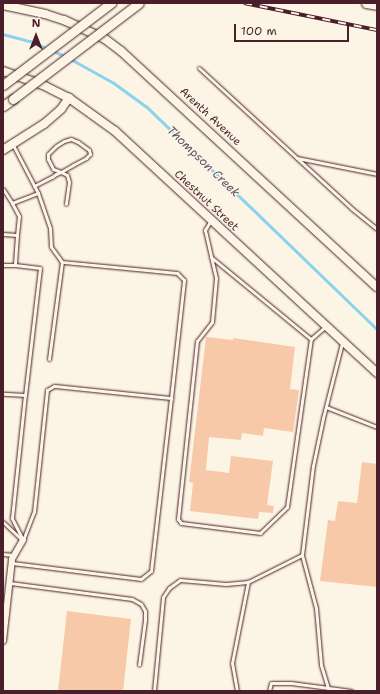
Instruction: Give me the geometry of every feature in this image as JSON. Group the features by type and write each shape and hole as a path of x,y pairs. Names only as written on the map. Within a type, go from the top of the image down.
{"main road":[{"path":"3,85 112,3"},
{"path":"3,106 139,3"},
{"path":"366,3 377,5"}],"street":[{"name":"Arenth Avenue","path":"3,5 45,14 64,20 105,39 121,51 377,287"},
{"name":"Chestnut Street","path":"3,71 43,85 69,98 115,131 377,373"},
{"path":"3,150 53,116 69,98"},
{"path":"3,641 12,563 14,555 23,540"}],"lane":[{"path":"199,68 351,208 377,229"},
{"path":"34,186 61,172 86,158 90,154 89,150 78,142 71,139 56,146 48,154 48,159 54,169 61,172 67,175 69,182 66,204"},
{"path":"13,144 38,193 50,228 51,247 62,262 49,359"},
{"path":"296,157 377,174"},
{"path":"3,189 19,216 15,265 18,265"},
{"path":"12,203 38,193"},
{"path":"211,220 205,230 216,278 212,322 197,342 178,520 181,523 260,532 287,507 311,338 326,326"},
{"path":"3,234 17,236"},
{"path":"211,257 311,338"},
{"path":"12,563 141,579 151,571 184,280 177,273 62,262"},
{"path":"3,265 18,265 40,268 12,518 23,540"},
{"path":"328,688 321,665 316,608 309,587 302,555 313,466 342,341"},
{"path":"23,540 34,512 47,390 54,386 171,398"},
{"path":"3,394 25,395"},
{"path":"326,407 377,427"},
{"path":"3,522 23,540"},
{"path":"3,554 14,555"},
{"path":"154,691 163,597 169,588 180,580 226,584 248,582 302,555"},
{"path":"237,691 232,663 248,582"},
{"path":"10,583 132,599 141,604 145,615 139,665"},
{"path":"269,691 271,683 351,691"}],"building":[{"path":"206,337 233,340 233,338 295,347 290,389 299,390 293,432 264,428 263,436 242,433 241,440 209,437 206,470 229,473 231,456 273,461 267,505 274,506 273,513 259,512 258,519 190,511 193,483 189,482"},
{"path":"362,462 377,464 377,587 320,581 328,520 335,521 338,501 357,503"},
{"path":"67,611 131,619 123,691 58,691"}],"waterway":[{"name":"Thompson Creek","path":"3,34 30,41 48,49"},
{"name":"Thompson Creek","path":"53,51 65,56"},
{"name":"Thompson Creek","path":"69,58 114,83 146,106 377,329"}],"railway":[{"path":"244,3 377,30"}]}
